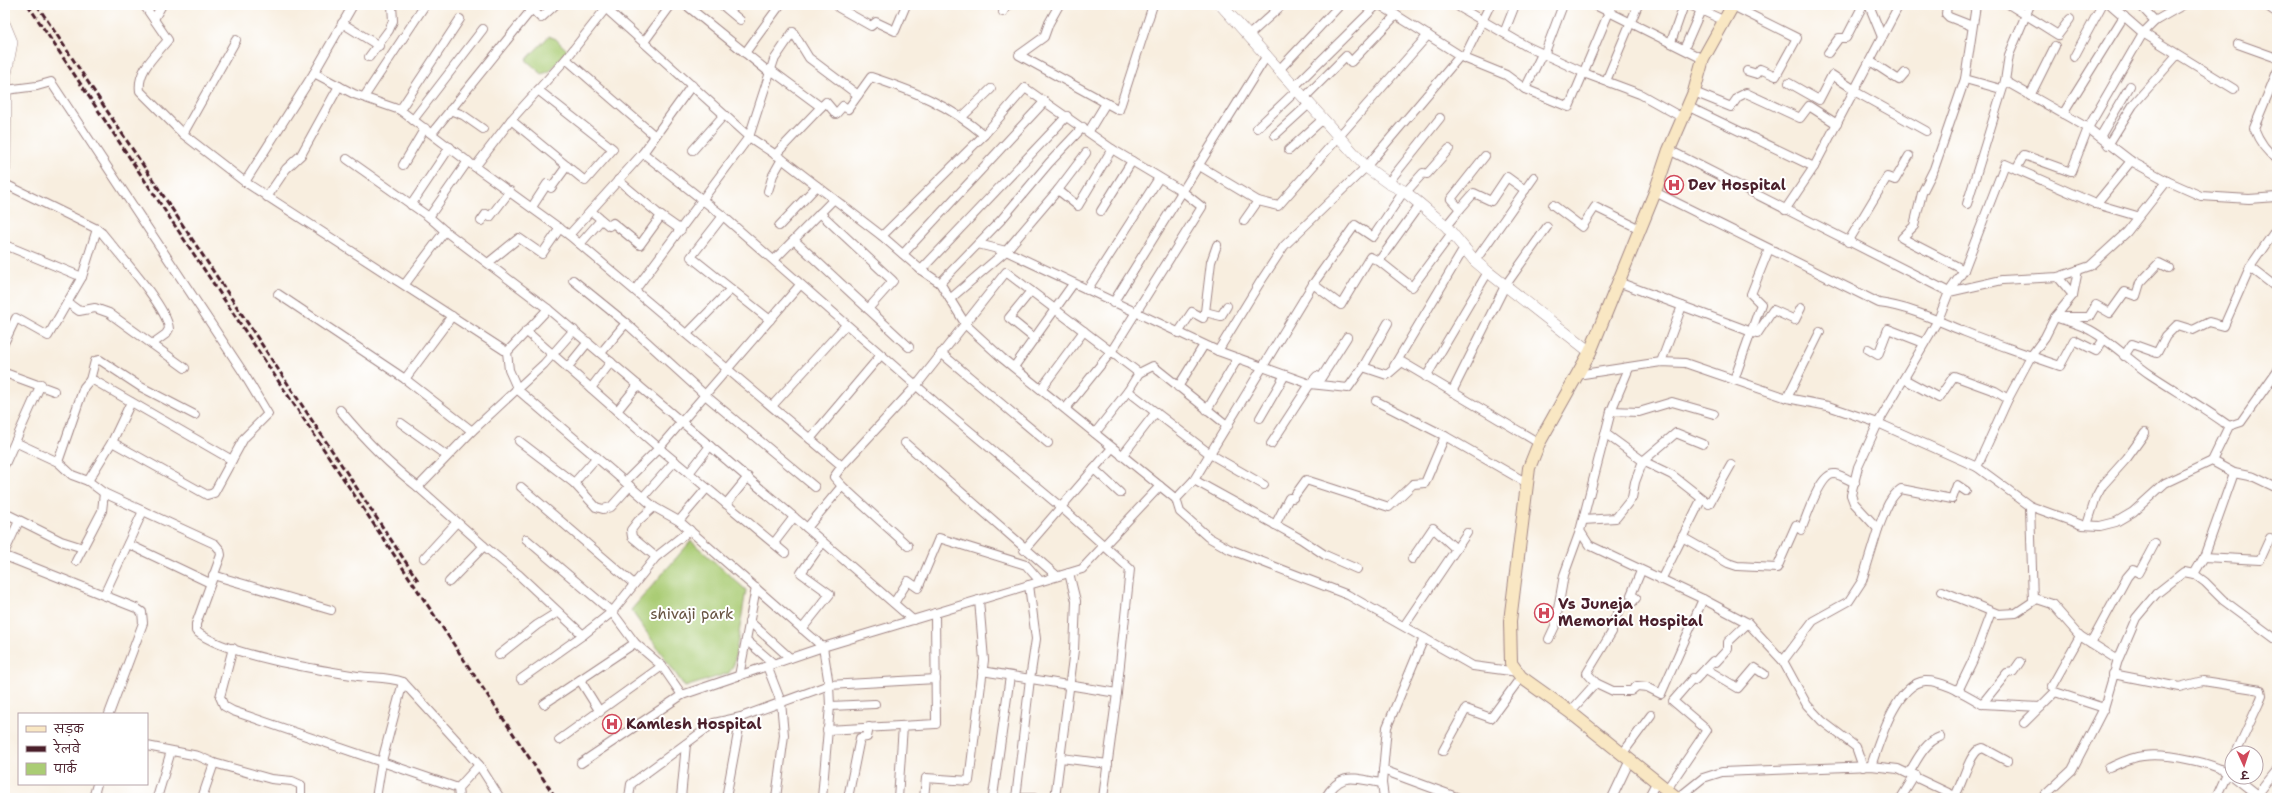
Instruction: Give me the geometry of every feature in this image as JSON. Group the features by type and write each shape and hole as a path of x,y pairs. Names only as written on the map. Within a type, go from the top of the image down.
{"main road":[{"path":"1678,798 1570,712 1519,674 1512,663 1510,621 1529,468 1539,443 1590,352 1655,192 1669,150 1694,92 1703,59 1733,6"}],"street":[{"path":"144,5 168,40 144,70 139,82 140,91 183,134 267,197 405,284 507,352"},
{"path":"154,19 162,5"},
{"path":"246,182 314,73 352,5"},
{"path":"369,57 379,46 389,30 392,21 392,5"},
{"path":"364,97 426,5"},
{"path":"432,133 530,7 541,18 555,5"},
{"path":"644,42 671,5"},
{"path":"686,5 770,72 821,107"},
{"path":"722,5 740,20"},
{"path":"745,53 780,5"},
{"path":"839,8 871,26 876,22 895,31 906,5"},
{"path":"1059,5 1049,23 1044,37 1019,55 1119,110 1153,5"},
{"path":"1221,5 1366,167 1388,183 1405,192 1420,204 1449,230 1465,247 1475,261 1590,352"},
{"path":"1248,36 1282,5"},
{"path":"1279,70 1340,5"},
{"path":"1275,135 1301,94 1377,5"},
{"path":"1380,5 1462,57 1506,75 1525,88 1569,107 1611,9"},
{"path":"1218,351 1284,246 1366,167 1462,57 1490,5"},
{"path":"1504,33 1515,5"},
{"path":"1525,88 1542,54 1563,5"},
{"path":"1595,5 1611,9 1629,24 1671,42 1703,59"},
{"path":"1606,81 1638,5"},
{"path":"1671,42 1684,5"},
{"path":"1690,5 1725,21"},
{"path":"1828,53 1839,38 1846,38 1863,5"},
{"path":"1869,5 1882,37"},
{"path":"1784,210 1814,167 1899,5"},
{"path":"1948,5 1946,14 1952,20 1972,26"},
{"path":"1964,270 1902,238 1914,226 1922,193 1934,170 1965,78 1976,5"},
{"path":"2010,5 2058,36 2070,19"},
{"path":"1967,204 2003,85 2009,55 2030,5"},
{"path":"2074,57 2102,5"},
{"path":"2111,5 2143,33 2234,89"},
{"path":"2140,5 2155,21"},
{"path":"2016,169 2024,155 2071,172 2088,128 2143,33 2155,21 2183,5"},
{"path":"2266,5 2277,13"},
{"path":"1733,6 1797,38 1776,76 1760,69 1757,74 1747,71"},
{"path":"475,167 511,120 566,59 604,7 749,137 817,186 882,236 921,270 940,283 966,325 1014,367 1176,499 1180,512 1213,540 1229,548 1348,595 1472,666 1519,674 1491,718 1466,709 1443,751"},
{"path":"1459,7 1542,54 1685,112 1814,167"},
{"path":"1684,49 1702,10"},
{"path":"1257,128 1301,94 1346,56 1351,62 1396,15"},
{"path":"2063,114 2124,16"},
{"path":"400,110 460,19"},
{"path":"342,23 379,46"},
{"path":"5,25 12,42 6,73 5,168"},
{"path":"414,120 483,29"},
{"path":"635,290 749,137 774,60 793,32 809,58 858,95"},
{"path":"1198,165 1258,201 1278,206 1340,138 1428,35"},
{"path":"183,134 236,40"},
{"path":"2238,44 2277,58"},
{"path":"2030,96 2055,46"},
{"path":"2108,145 2133,105 2178,55"},
{"path":"1114,303 1266,57"},
{"path":"566,59 655,136"},
{"path":"1870,61 1899,80 1905,73"},
{"path":"2277,72 2254,128 2258,139 2269,153 2277,159"},
{"path":"314,73 364,97 400,110 475,167 532,207 580,244 842,466"},
{"path":"1789,83 1819,100 1832,75 1926,131"},
{"path":"768,191 778,157 821,107 826,102 836,114 843,106 848,109 871,77 930,98 962,117 984,135"},
{"path":"1965,78 2003,85 2030,96 2088,128 2108,145 2131,161 2167,181 2201,196 2249,199 2277,197"},
{"path":"6,90 37,86 51,82 241,369 268,414 244,438 214,493 207,495 112,442"},
{"path":"569,235 643,153 692,85"},
{"path":"267,197 286,169 301,155 339,86"},
{"path":"2100,137 2130,86"},
{"path":"882,236 984,135 1024,88 1086,129 1112,149 1182,191 1202,207 1134,313 1111,352 1066,408"},
{"path":"962,117 991,89"},
{"path":"511,120 585,181 613,149 538,90"},
{"path":"1694,92 1731,107 1738,97 1746,93 1800,118 1809,106 1837,124"},
{"path":"903,254 1045,102"},
{"path":"940,283 1086,129 1106,103"},
{"path":"450,110 463,115 483,129"},
{"path":"693,150 724,115"},
{"path":"921,270 1067,116"},
{"path":"1388,183 1440,118"},
{"path":"1289,150 1323,119"},
{"path":"403,165 425,128"},
{"path":"411,205 450,147"},
{"path":"1058,190 1078,206 1112,149"},
{"path":"1176,499 1194,480 1313,284 1355,225 1373,237 1405,192 1423,173 1427,174 1449,149"},
{"path":"1669,150 1784,210 1949,292 2002,280 2058,277 2090,266 2127,232 2138,216 2167,181"},
{"path":"643,153 723,216 916,386 1062,508 1130,569 1117,693 1103,798"},
{"path":"950,299 1006,251 1058,190 1086,153"},
{"path":"1460,209 1451,199 1486,156"},
{"path":"1848,242 1887,177 1895,180 1909,156"},
{"path":"347,158 411,205 430,217 445,231 548,308 748,477 913,620"},
{"path":"430,217 468,161"},
{"path":"1101,211 1132,161"},
{"path":"2096,204 2131,161"},
{"path":"1878,529 1854,503 1851,495 1858,467 1878,423 1938,320 1949,292 1964,270 2005,164 2096,204 2138,216"},
{"path":"532,207 547,184 551,188 567,166"},
{"path":"1313,284 1341,305 1370,257 1412,287 1449,230 1460,209 1474,193 1491,201 1507,177 1525,190"},
{"path":"1475,261 1534,177"},
{"path":"1087,290 1159,178"},
{"path":"618,180 661,216 681,230"},
{"path":"5,184 97,229 102,233 138,277 166,318 169,329 166,334 152,344"},
{"path":"779,226 817,186"},
{"path":"481,221 486,214 490,217 510,191"},
{"path":"1655,192 1879,303 1899,305 2060,366 2074,340 2096,351 2104,340"},
{"path":"774,260 834,199"},
{"path":"1244,221 1258,201"},
{"path":"1379,262 1420,204"},
{"path":"1553,205 1582,228 1595,207 1640,229"},
{"path":"591,211 609,226 613,223 640,245 661,216"},
{"path":"820,213 893,281 868,309"},
{"path":"723,216 691,258 770,320"},
{"path":"580,244 601,220"},
{"path":"1452,392 1505,286 1548,227"},
{"path":"488,263 519,238 542,254 560,228"},
{"path":"2124,356 2132,344 2157,353 2166,336 2177,325 2193,330 2208,322 2224,326 2250,267 2277,228"},
{"path":"5,341 16,318 48,336 82,277 97,229"},
{"path":"405,284 445,231"},
{"path":"794,240 909,347"},
{"path":"978,244 1006,251 1134,313 1218,351 1310,384 1348,388 1363,366 1388,323"},
{"path":"5,245 82,277"},
{"path":"1178,333 1192,312 1203,318 1211,262 1217,245"},
{"path":"1390,372 1465,247"},
{"path":"1734,380 1761,304 1760,300 1753,297 1751,294 1769,249"},
{"path":"2055,317 2089,317 2096,305 2110,313 2125,292 2136,296 2140,283 2159,263 2169,268"},
{"path":"2250,267 2277,288"},
{"path":"1977,467 2008,398 2031,356 2055,317 2073,295 2078,270"},
{"path":"908,546 834,477 842,466 916,386 941,353 966,325 1006,272 1139,373"},
{"path":"1426,377 1488,272"},
{"path":"2058,277 2073,295"},
{"path":"573,280 626,324 705,395 815,487"},
{"path":"1618,282 1757,334 1773,310 1795,320 1801,308"},
{"path":"519,441 574,483 596,507 603,509 611,507 627,484 800,284"},
{"path":"1014,367 1056,310 1073,284"},
{"path":"687,334 731,289"},
{"path":"1031,291 1009,318 1035,339"},
{"path":"278,294 406,379 472,431"},
{"path":"68,303 79,312 95,308 101,309 185,368"},
{"path":"1205,312 1221,316 1227,306"},
{"path":"1661,362 1682,306"},
{"path":"548,308 507,352 509,370 518,390 627,484 644,496 654,507 679,521 690,530 822,647 829,685 830,706 822,798"},
{"path":"406,379 452,316"},
{"path":"2055,317 2090,330 2124,356 2229,426"},
{"path":"601,353 626,324"},
{"path":"772,406 846,325"},
{"path":"1868,350 1878,355 1888,328 1924,344"},
{"path":"418,487 446,456 518,390 574,330"},
{"path":"526,331 659,448 785,553"},
{"path":"1041,389 1084,331"},
{"path":"1787,398 1820,332"},
{"path":"1271,444 1310,384 1317,376 1321,378 1347,337"},
{"path":"567,368 588,342"},
{"path":"1178,387 1204,345"},
{"path":"941,353 1048,443"},
{"path":"810,439 881,355"},
{"path":"1207,410 1238,358"},
{"path":"58,462 84,386 90,380 92,367 95,362 100,360 141,387 195,415"},
{"path":"591,388 611,362"},
{"path":"1363,366 1386,375 1402,362 1539,443"},
{"path":"1577,375 1661,362 1685,363 1787,398 1828,406 1878,423 1977,467 2030,506 2061,519 2087,525 2100,526 2116,522 2133,512 2165,483 2212,461 2229,426 2241,422 2277,371"},
{"path":"1095,433 1128,391 1139,373 1153,366 1228,426"},
{"path":"1549,639 1555,626 1564,575 1584,520 1611,411 1629,368"},
{"path":"5,372 42,384 54,391"},
{"path":"1260,418 1285,375"},
{"path":"1904,379 1939,398 1954,376 1995,391 2008,398"},
{"path":"90,380 95,381 232,460"},
{"path":"5,464 42,384"},
{"path":"617,411 638,385"},
{"path":"1128,391 1210,454 1264,485"},
{"path":"1376,401 1445,436 1527,484"},
{"path":"88,481 112,442 132,402"},
{"path":"1611,411 1639,412 1672,402 1714,414"},
{"path":"340,410 368,444 394,469 418,487 456,523 518,574 583,635"},
{"path":"1122,456 1156,412"},
{"path":"401,423 446,456"},
{"path":"1584,520 1616,518 1632,498 1635,482 1643,461 1676,433 1703,444"},
{"path":"2087,525 2096,497 2102,486 2127,458 2145,433"},
{"path":"1606,434 1643,461 1672,475 1701,500 1709,504 1731,465"},
{"path":"1275,525 1289,498 1293,498 1306,480 1389,507 1413,484 1426,483 1445,436"},
{"path":"15,442 58,462 72,475 88,481 104,493 215,544 220,550 220,555 196,624 196,631 202,636 233,648 308,669 380,679 394,678 403,682 479,766 500,798"},
{"path":"905,443 1024,550 1057,576"},
{"path":"689,473 710,446"},
{"path":"1024,550 1062,508 1112,448"},
{"path":"574,483 597,457"},
{"path":"644,496 675,461"},
{"path":"2212,461 2234,473 2254,477 2277,488"},
{"path":"1094,469 1120,493"},
{"path":"2194,574 2204,557 2234,473"},
{"path":"1682,538 1737,566 1777,568 1796,526 1801,530 1821,482 1828,476 1835,474 1855,483"},
{"path":"726,504 748,477"},
{"path":"1194,480 1325,555 1357,568"},
{"path":"1783,661 1813,621 1849,602 1862,580 1878,529 1894,494 1901,489 1952,499 1957,485 1966,491"},
{"path":"807,528 842,486"},
{"path":"581,763 682,695 822,647 1082,569 1160,486"},
{"path":"521,487 634,584"},
{"path":"679,521 707,488"},
{"path":"76,561 102,511 104,493"},
{"path":"1661,580 1701,500"},
{"path":"2030,506 2033,601"},
{"path":"654,507 638,521 631,530 632,537 656,557"},
{"path":"104,595 143,511"},
{"path":"5,513 19,521 82,548"},
{"path":"774,543 794,517"},
{"path":"5,551 19,521"},
{"path":"424,558 456,523"},
{"path":"1412,559 1433,528 1456,549"},
{"path":"521,679 583,635 612,612 656,557 690,530"},
{"path":"1580,531 1589,545 1641,571 1703,599 1748,623 1783,661 1807,705 1822,722 1856,747 1867,767"},
{"path":"1404,626 1467,533"},
{"path":"894,603 908,581 918,588 939,538 1026,565 1040,582"},
{"path":"2204,557 2260,560 2270,538"},
{"path":"526,539 612,612 635,643 662,666 682,695"},
{"path":"802,629 830,594 801,573 823,542"},
{"path":"2091,643 2127,577 2133,570 2138,573 2155,543"},
{"path":"128,544 212,579 331,610"},
{"path":"449,582 484,546"},
{"path":"5,556 136,608 142,612 143,617 109,713"},
{"path":"1641,571 1631,595 1636,598 1631,604 1624,602 1611,626 1612,632 1587,673 1596,683 1613,691 1631,691 1637,686 1647,687 1661,694 1703,599"},
{"path":"2042,798 2072,770 2104,708 2113,674 2136,618 2156,594 2184,572 2194,574 2223,600 2277,640"},
{"path":"1055,798 1070,685 1076,601 1069,573"},
{"path":"1016,798 1036,639 1029,585"},
{"path":"739,676 756,588"},
{"path":"1942,591 1991,612 2008,615 2016,613 2037,599 2052,604 2080,636 2118,660"},
{"path":"924,798 926,778 970,781 984,660 978,600"},
{"path":"499,655 537,625 558,612"},
{"path":"1958,691 1973,660 1991,612"},
{"path":"827,730 936,724 935,613"},
{"path":"749,621 790,658"},
{"path":"1667,789 1707,730 1673,702 1693,678 1696,680 1713,661 1716,662 1728,649 1728,642 1748,623"},
{"path":"2052,686 2080,636"},
{"path":"1384,798 1382,783 1388,727 1424,638"},
{"path":"746,640 770,664 782,702 784,735 776,798"},
{"path":"544,704 635,643"},
{"path":"233,648 220,697 224,706 458,788"},
{"path":"1982,704 2007,673 2013,672 2020,662"},
{"path":"559,740 662,666"},
{"path":"1706,669 1738,688 1755,668 1764,674"},
{"path":"982,671 1117,693"},
{"path":"2113,674 2179,687 2204,681 2261,690 2262,696 2240,745"},
{"path":"993,796 1010,676"},
{"path":"629,798 631,784 714,723 742,717 829,685 936,679"},
{"path":"580,680 600,712"},
{"path":"1867,767 1890,716 1908,690 1916,683 1927,681 1958,691 1982,704 2040,707"},
{"path":"376,798 382,761 403,682"},
{"path":"1570,712 1596,683"},
{"path":"2024,723 2054,692 2104,708"},
{"path":"830,706 875,704"},
{"path":"1612,798 1626,757 1651,715"},
{"path":"726,798 742,717"},
{"path":"898,798 903,726"},
{"path":"848,798 860,738 867,737 869,727"},
{"path":"1901,798 1924,749 1935,738 1940,737"},
{"path":"681,798 686,744"},
{"path":"148,746 198,756 214,763 271,779 292,781 300,786 301,798"},
{"path":"1678,798 1703,778 1722,772 1867,767 1898,769 1912,774 1957,797 1964,780 1969,761 1978,750 1983,748 2007,761"},
{"path":"157,798 171,751"},
{"path":"2109,768 2126,760 2144,756 2176,757 2224,773"},
{"path":"1061,758 1108,764"},
{"path":"202,798 214,763"},
{"path":"459,798 458,788 479,766"},
{"path":"1383,770 1460,798"},
{"path":"2243,785 2257,797 2277,770"},
{"path":"1325,798 1332,786 1344,779 1382,783"},
{"path":"1648,798 1657,781"},
{"path":"93,798 97,785"},
{"path":"2216,798 2224,785"},
{"path":"1022,798 1034,798"}],"green space":[{"path":"549,36 556,39 567,50 550,71 542,74 526,60"},
{"name":"shivaji park","path":"691,541 746,590 734,664 729,673 685,687 631,610"}],"railway":[{"path":"28,5 556,798"},
{"path":"37,5 419,582"}],"place":[{"name":"Dev Hospital","path":"1674,185"},
{"name":"Vs Juneja Memorial Hospital","path":"1544,613"},
{"name":"Kamlesh Hospital","path":"612,724"}]}
